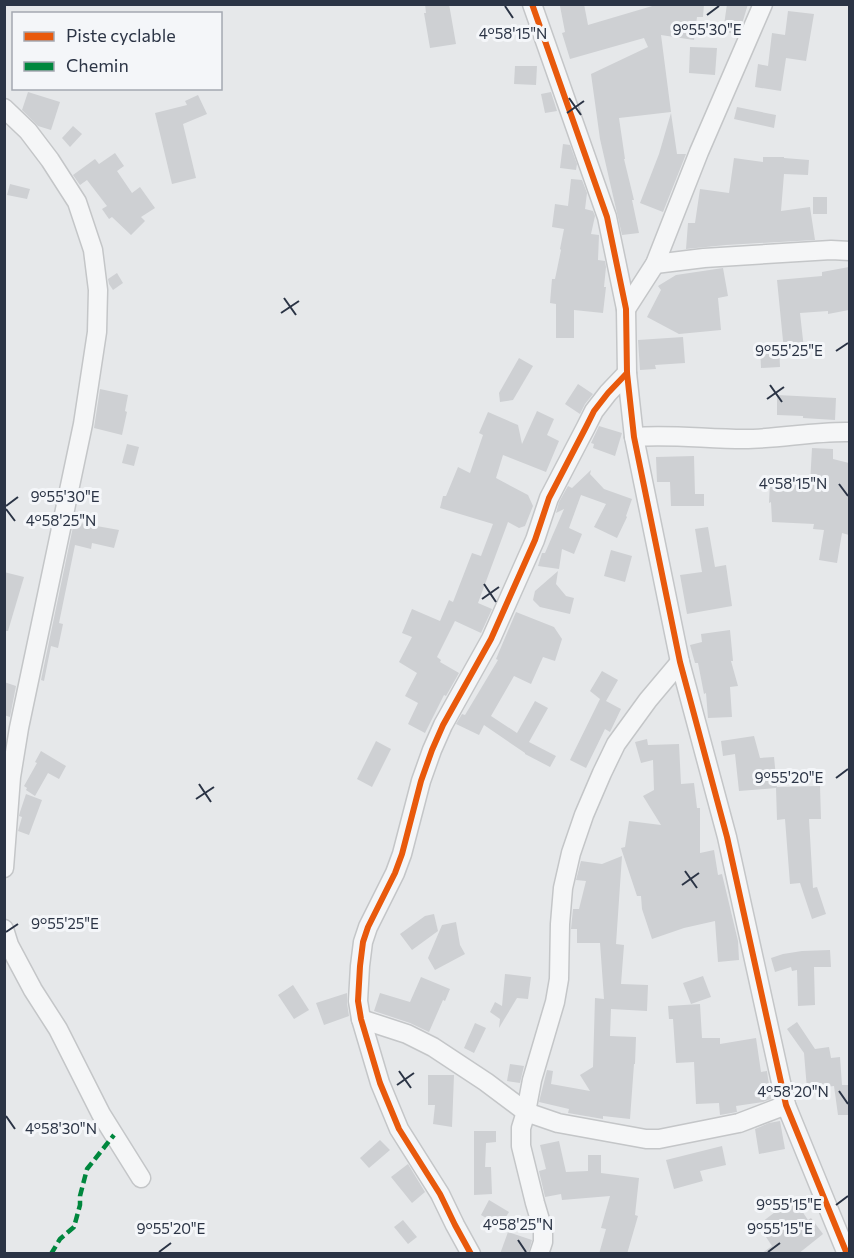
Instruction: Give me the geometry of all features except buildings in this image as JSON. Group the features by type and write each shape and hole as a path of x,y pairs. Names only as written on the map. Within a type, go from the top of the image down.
{"street":[{"path":"532,4 607,217 626,309 627,373 634,437 680,662 727,837 786,1106 839,1250"},
{"path":"626,309 655,264 699,152 763,4"},
{"path":"4,108 28,131 77,202 93,250 98,290 97,332 83,424 19,728 11,777 4,868"},
{"path":"655,264 704,258 831,250 849,251"},
{"path":"471,1254 440,1194 399,1129 380,1083 361,1018 359,993 363,942 395,873 432,750 443,725 491,639 535,540 549,498 594,411 627,373"},
{"path":"634,437 656,435 699,439 747,439 815,432 849,432"},
{"path":"539,1254 543,1242 543,1230 521,1146 521,1128 532,1080 555,1002 559,979 563,888 571,853 602,773 616,744 680,662"},
{"path":"4,929 9,945 33,990 58,1029 101,1114 141,1178"},
{"path":"361,1018 407,1034 433,1047 526,1112 558,1123 646,1139 659,1139 738,1123 786,1106"}],"marked path":[{"path":"51,1254 60,1239 74,1227 87,1169 114,1135"}],"cycle path":[{"path":"532,4 607,217 626,309 627,373 634,437 680,662 727,837 786,1105 847,1254"},
{"path":"471,1254 440,1194 399,1129 380,1083 358,1001 363,942 395,873 421,781 443,725 491,639 535,540 549,498 594,411 627,373"}]}
